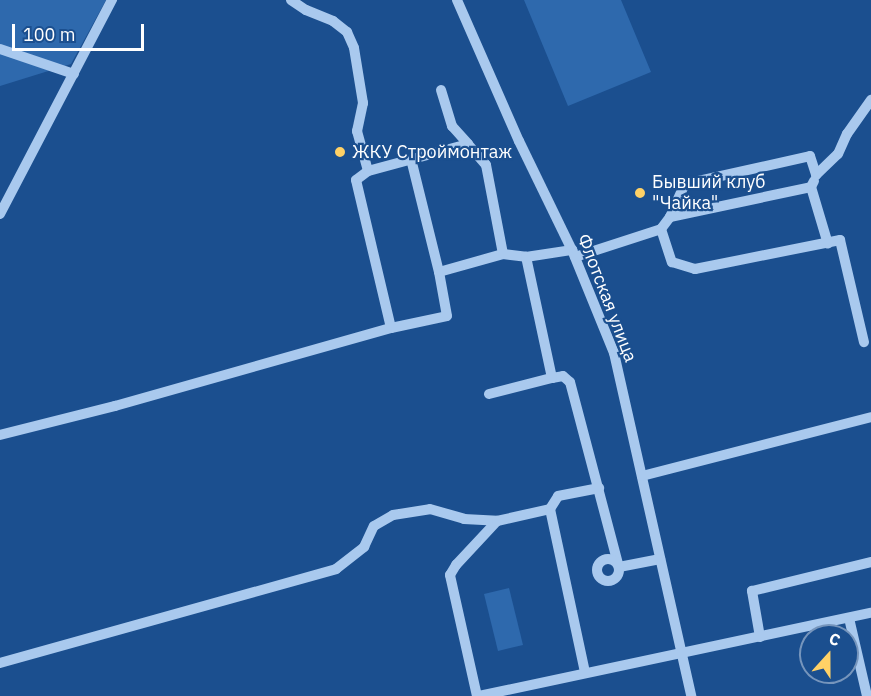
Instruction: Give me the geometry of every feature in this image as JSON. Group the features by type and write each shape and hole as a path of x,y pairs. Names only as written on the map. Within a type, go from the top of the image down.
{"street":[{"path":"0,214 112,0"},
{"path":"291,0 306,10 333,21 347,32 354,48 363,103 357,131 368,171"},
{"name":"Флотская улица","path":"457,0 519,141 574,253 614,353 691,696"},
{"path":"0,49 74,74"},
{"path":"441,90 452,126 486,165 503,254"},
{"path":"828,244 811,187 816,175 838,154 847,134 871,100"},
{"path":"391,328 356,180 368,171 468,144"},
{"path":"439,272 503,254 526,257 574,253 661,229 670,217 685,184 810,156 816,175"},
{"path":"0,435 115,406 391,328 447,316 439,272 411,159"},
{"path":"670,217 811,187"},
{"path":"661,229 672,262 695,269 840,240 864,342"},
{"path":"526,257 552,378"},
{"path":"489,394 563,376 570,382 619,567 660,559"},
{"path":"642,476 871,417"},
{"path":"585,672 550,509 558,496 599,488"},
{"path":"0,663 336,569 363,547 374,526 393,515 430,509 464,519 497,521 550,509"},
{"path":"497,521 456,565 450,575 478,696 871,612"},
{"path":"760,637 752,591 871,562"},
{"path":"849,618 867,696"}],"shaded area":[{"path":"0,0 106,0 71,64 0,86"},
{"path":"524,0 621,0 651,72 568,106"},
{"path":"509,588 523,645 498,651 484,594"}],"place":[{"name":"ЖКУ Строймонтаж","path":"340,152"},
{"name":"Бывший клуб \"Чайка\"","path":"640,193"}]}
